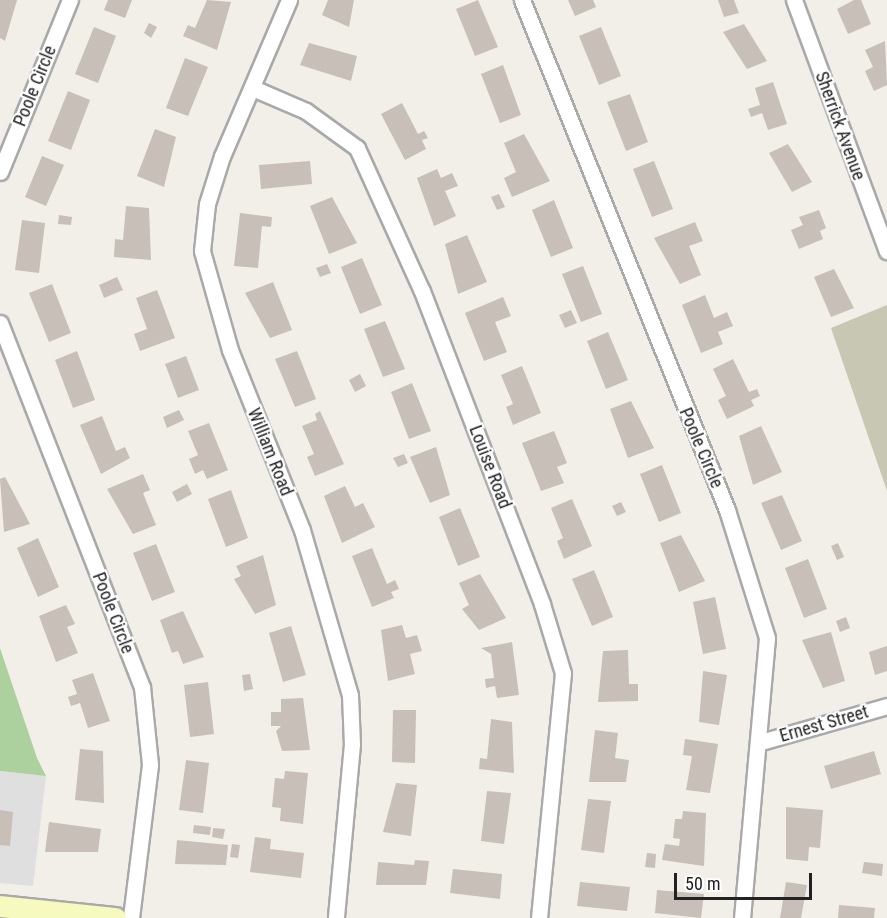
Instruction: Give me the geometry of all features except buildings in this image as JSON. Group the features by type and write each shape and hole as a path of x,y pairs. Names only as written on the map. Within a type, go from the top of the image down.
{"main road":[{"path":"0,906 115,918"}],"street":[{"name":"Poole Circle","path":"0,172 70,0"},
{"name":"William Road","path":"288,0 255,89 222,156 207,204 202,251 230,350 302,530 350,695 352,744 336,918"},
{"name":"Poole Circle","path":"522,0 753,584 767,638 761,742 742,918"},
{"name":"Sherrick Avenue","path":"794,0 887,251"},
{"name":"Louise Road","path":"255,89 306,111 357,148 422,291 542,604 562,673 539,918"},
{"name":"Poole Circle","path":"0,323 142,687 150,765 132,918"},
{"name":"Ernest Street","path":"761,742 887,706"}],"shaded area":[{"path":"887,305 887,491 831,328"},
{"path":"0,771 46,776 33,886 0,883"}],"green space":[{"path":"0,648 37,758 46,776 0,771"}]}
